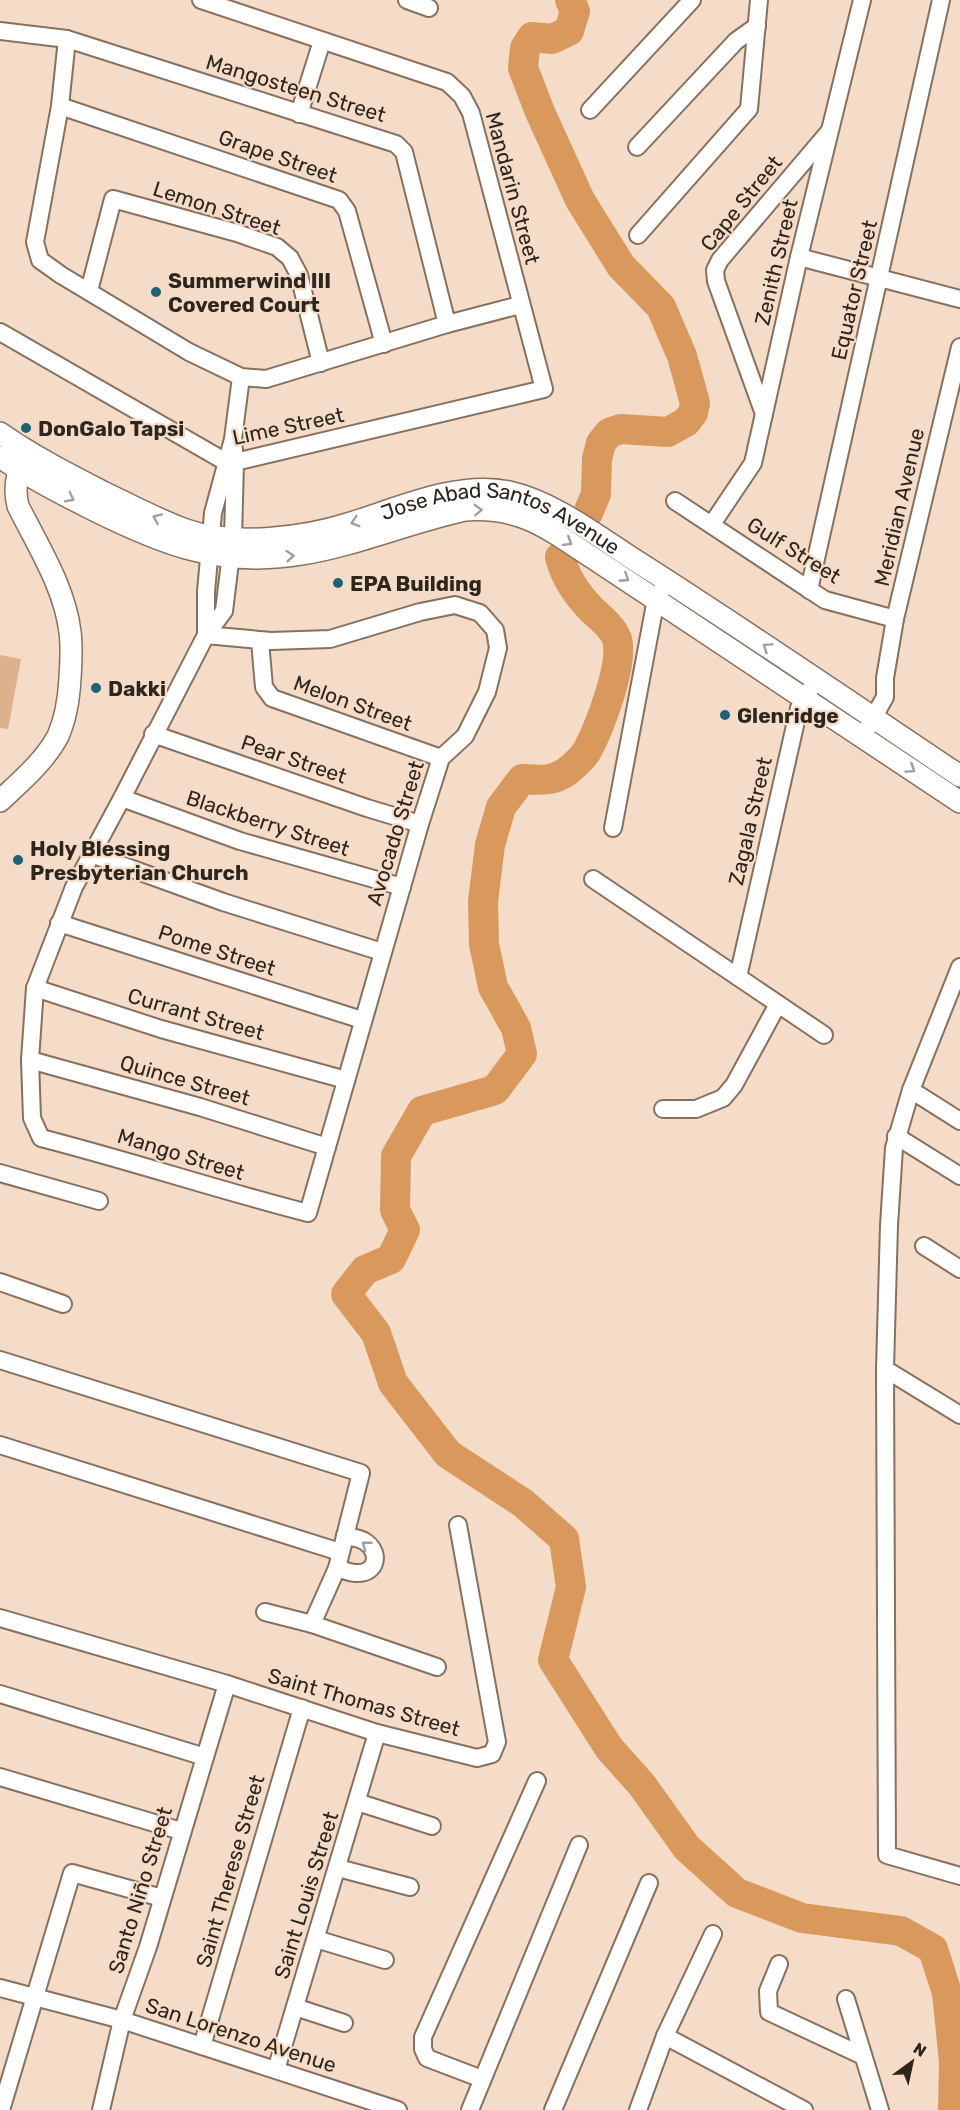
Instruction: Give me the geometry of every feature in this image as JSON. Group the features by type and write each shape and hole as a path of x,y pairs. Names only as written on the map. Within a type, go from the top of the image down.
{"main road":[{"name":"Jose Abad Santos Avenue","path":"0,433 24,462 141,533 185,549 221,546 250,558 301,555 465,510 483,509 547,517 662,590 816,680 960,777"},
{"name":"Jose Abad Santos Avenue","path":"0,458 24,462"},
{"path":"0,801 25,777 57,738 65,716 70,691 70,632 63,602 51,571 18,506 16,486 24,462"},
{"name":"Jose Abad Santos Avenue","path":"662,590 805,698 960,802"}],"street":[{"name":"Mandarin Street","path":"201,0 447,82 462,96 471,113 544,389"},
{"path":"407,0 429,8"},
{"path":"590,110 692,0"},
{"path":"638,235 749,109 759,0"},
{"name":"Zenith Street","path":"712,524 753,463 799,257 862,0"},
{"name":"Equator Street","path":"809,590 941,0"},
{"path":"637,147 735,41 757,26"},
{"name":"Mangosteen Street","path":"1,36 67,39 396,144 404,152 447,324"},
{"path":"67,39 60,106 35,242 40,260 189,352 241,377 266,379 447,324 520,305"},
{"path":"299,114 322,41"},
{"name":"Grape Street","path":"60,106 339,200 346,211 384,344"},
{"name":"Cape Street","path":"764,414 716,281 715,270 720,260 831,130"},
{"name":"Lemon Street","path":"89,291 113,199 237,233 277,247 290,258 299,274 321,363"},
{"path":"799,257 960,299"},
{"name":"Lime Street","path":"0,332 231,463 544,389"},
{"name":"Meridian Avenue","path":"858,734 885,696 885,678 895,620 960,347"},
{"path":"30,1060 35,988 74,887 206,635 224,611 221,546 241,377"},
{"name":"Gulf Street","path":"675,501 825,600 895,620"},
{"path":"613,828 662,590"},
{"name":"Avocado Street","path":"206,635 260,641 330,639 420,612 455,605 480,613 495,630 498,648 487,692 465,736 441,758 362,1020 308,1213"},
{"name":"Melon Street","path":"260,641 264,687 272,698 441,758"},
{"name":"Zagala Street","path":"738,977 799,708 816,680"},
{"name":"Pear Street","path":"153,734 420,824"},
{"name":"Blackberry Street","path":"122,798 240,841 402,887"},
{"path":"91,854 223,902 382,952"},
{"path":"593,879 824,1035"},
{"name":"Pome Street","path":"59,923 362,1020"},
{"path":"959,972 911,1090 896,1136 889,1225 885,1369 887,1855 960,1876"},
{"name":"Currant Street","path":"35,988 161,1029 346,1080"},
{"path":"663,1109 696,1109 723,1098 734,1085 777,1004"},
{"name":"Mango Street","path":"30,1060 32,1118 41,1138 126,1160 245,1197 308,1213"},
{"name":"Quince Street","path":"30,1060 200,1107 327,1147"},
{"path":"911,1090 960,1121"},
{"path":"896,1136 960,1176"},
{"path":"0,1173 99,1202"},
{"path":"924,1246 960,1269"},
{"path":"0,1282 63,1304"},
{"path":"0,1360 362,1473 341,1552 312,1624"},
{"path":"885,1369 960,1415"},
{"path":"0,1444 341,1552"},
{"name":"Saint Thomas Street","path":"0,1618 227,1684 377,1732 477,1758 492,1754 497,1742 458,1525"},
{"path":"265,1612 312,1624 437,1667"},
{"name":"Santo Niño Street","path":"101,2110 122,2020 148,1947 227,1684"},
{"path":"0,1694 205,1757"},
{"name":"Saint Therese Street","path":"202,2046 302,1708"},
{"name":"Saint Louis Street","path":"276,2070 377,1732"},
{"path":"0,1778 181,1831"},
{"path":"482,2079 427,2058 423,2049 423,2037 537,1781"},
{"path":"357,1802 432,1826"},
{"path":"470,2110 579,1845"},
{"path":"338,1868 410,1887"},
{"path":"1,2110 72,1874 162,1898"},
{"path":"553,2110 649,1883"},
{"path":"642,2108 665,2036 713,1934"},
{"path":"316,1939 385,1960"},
{"path":"779,1964 768,1991 769,2012 863,2056"},
{"name":"San Lorenzo Avenue","path":"0,1988 122,2020 398,2110"},
{"path":"846,1999 880,2110"},
{"path":"295,2007 344,2023"},
{"path":"665,2036 804,2110"}],"shaded area":[{"path":"0,655 21,659 8,729 0,728"}],"waterway":[{"path":"570,0 575,11 569,31 552,39 532,37 525,48 523,68 540,112 580,200 621,266 661,307 682,356 695,403 693,413 686,422 668,432 621,429 609,433 601,443 597,459 596,494 588,513"},
{"path":"560,557 565,572 577,593 613,631 617,639 617,664 610,695 599,726 586,752 566,772 555,777 545,780 522,779 501,807 490,845 483,901 484,944 493,987 516,1028 522,1054 495,1090 422,1111 396,1156 395,1210 405,1230 391,1259 365,1270 346,1294 376,1333 393,1383 448,1454 523,1503 564,1539 571,1587 553,1660 609,1748 642,1785 687,1848 737,1893 802,1918 901,1931 933,1949 947,1993 954,2061 953,2110"}],"place":[{"name":"Summerwind III Covered Court","path":"156,292"},
{"name":"DonGalo Tapsi","path":"26,428"},
{"name":"EPA Building","path":"338,583"},
{"name":"Dakki","path":"96,688"},
{"name":"Glenridge","path":"725,715"},
{"name":"Holy Blessing Presbyterian Church","path":"18,860"}]}
